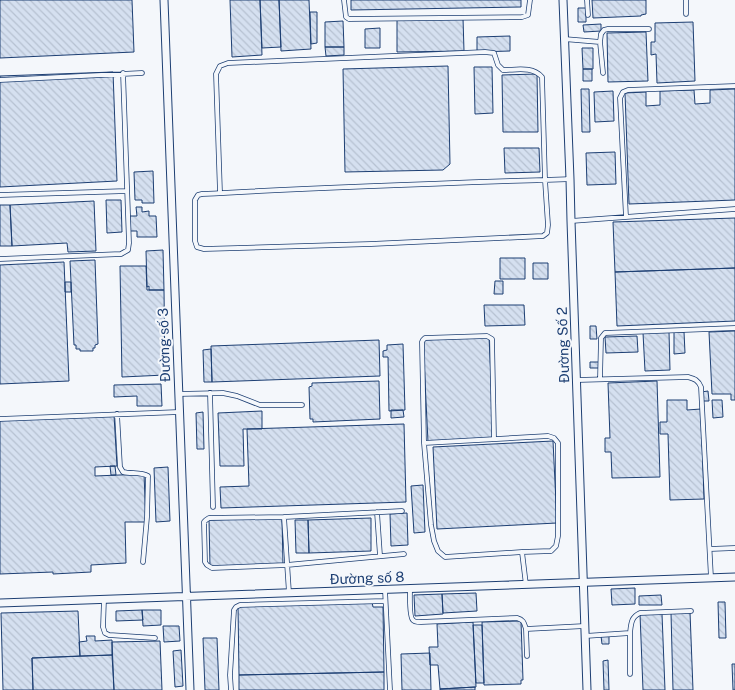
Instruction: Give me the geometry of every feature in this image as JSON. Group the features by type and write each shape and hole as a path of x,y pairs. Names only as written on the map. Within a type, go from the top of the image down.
{"street":[{"name":"Đường số 3","path":"164,0 190,690"},
{"name":"Đường Số 2","path":"563,0 587,690"},
{"name":"Đường số 8","path":"0,603 735,577"}],"lane":[{"path":"344,0 346,17 349,19 522,17 528,15 530,0"},
{"path":"587,0 588,15"},
{"path":"686,0 686,14"},
{"path":"603,73 600,42 601,34 604,30 649,29"},
{"path":"564,39 600,42"},
{"path":"220,193 216,74 220,66 228,63 475,52 494,53 502,70 530,69 538,72 542,77 545,180 548,225 547,233 543,236 371,244 204,249 197,247 195,241 194,200 198,195 202,194 478,182 545,180 570,179"},
{"path":"0,259 121,254 128,250 130,243 123,73"},
{"path":"0,80 142,73"},
{"path":"626,217 620,98 623,92 628,90 735,86"},
{"path":"0,195 127,191"},
{"path":"571,221 735,209"},
{"path":"600,380 600,338 605,333 735,328"},
{"path":"424,443 548,436 554,438 558,443 558,536 556,546 551,551 445,557 438,551 431,525 424,443 423,340 426,338 487,336 492,339 494,439"},
{"path":"577,380 688,377 694,378 699,382 701,387 711,578"},
{"path":"210,393 213,507"},
{"path":"178,394 223,393 260,405 302,405"},
{"path":"0,419 180,412"},
{"path":"117,414 120,467 123,472 144,474 148,476 149,481 143,562"},
{"path":"402,511 209,518 204,522 204,555 205,562 212,568 287,565 404,554"},
{"path":"377,512 380,556"},
{"path":"284,516 289,593"},
{"path":"710,549 735,548"},
{"path":"522,552 526,585"},
{"path":"410,588 410,614 411,619 414,621 521,619 526,629 526,656"},
{"path":"385,590 390,690"},
{"path":"104,600 103,627 105,633 109,635 155,638"},
{"path":"231,690 231,656 234,610 236,607 240,605 385,601"},
{"path":"630,674 631,621 635,615 640,613 691,611"},
{"path":"526,629 585,626"},
{"path":"585,636 630,633"}],"building":[{"path":"0,0 132,0 134,52 0,58"},
{"path":"230,0 260,0 262,55 232,57"},
{"path":"260,0 279,0 281,47 262,48"},
{"path":"279,0 309,0 311,49 281,51"},
{"path":"351,0 521,0 521,7 351,10"},
{"path":"592,0 646,0 646,14 641,16 593,18"},
{"path":"578,8 586,8 586,22 578,22"},
{"path":"310,12 317,12 317,43 311,44"},
{"path":"463,18 464,51 397,52 397,19"},
{"path":"343,21 344,47 325,47 325,22"},
{"path":"693,22 695,81 657,83 656,54 651,55 651,42 655,42 655,23"},
{"path":"601,24 601,31 584,32 583,25"},
{"path":"380,28 380,48 365,48 365,29"},
{"path":"646,32 648,81 608,82 607,33"},
{"path":"510,36 510,51 477,52 477,37"},
{"path":"325,47 344,47 344,55 326,56"},
{"path":"582,48 593,48 593,69 583,69"},
{"path":"448,66 450,164 443,170 345,172 343,69"},
{"path":"474,67 492,67 493,113 475,114"},
{"path":"583,69 592,69 592,81 583,81"},
{"path":"113,72 117,181 0,187 0,76"},
{"path":"537,74 538,132 503,132 502,75"},
{"path":"581,89 589,89 590,132 582,132"},
{"path":"735,89 735,200 629,204 625,93 646,92 646,106 660,105 660,91 694,90 695,104 710,103 710,90"},
{"path":"613,91 614,121 595,122 594,92"},
{"path":"504,148 539,148 540,172 505,173"},
{"path":"615,152 616,184 587,185 586,153"},
{"path":"153,171 154,203 142,203 142,200 135,200 134,172"},
{"path":"106,200 121,200 122,232 107,233"},
{"path":"94,201 96,251 68,252 67,243 12,246 10,205"},
{"path":"0,205 10,205 12,246 0,246"},
{"path":"136,207 142,207 142,212 149,211 149,216 156,216 157,237 137,237 137,231 130,231 130,216 137,216"},
{"path":"735,218 735,268 615,272 613,222"},
{"path":"163,250 164,290 149,290 149,286 147,287 146,251"},
{"path":"500,258 525,258 525,279 500,279"},
{"path":"95,260 98,344 95,345 93,351 80,351 74,345 70,261"},
{"path":"64,262 69,381 0,384 0,265"},
{"path":"533,263 548,263 548,279 533,279"},
{"path":"120,266 146,266 147,290 164,290 165,375 122,377"},
{"path":"735,268 735,321 617,326 615,272"},
{"path":"495,281 503,281 503,294 494,294"},
{"path":"65,282 71,282 71,292 65,292"},
{"path":"484,305 524,305 525,325 485,326"},
{"path":"590,326 596,326 597,339 590,339"},
{"path":"735,331 735,400 731,400 731,394 712,394 709,332"},
{"path":"669,332 670,370 645,371 643,333"},
{"path":"674,332 684,332 685,353 674,354"},
{"path":"637,336 638,352 606,353 605,337"},
{"path":"489,337 494,439 428,442 423,340"},
{"path":"379,340 380,376 212,382 211,346"},
{"path":"403,344 405,410 389,411 388,357 383,357 383,351 387,350 387,345"},
{"path":"211,349 212,382 204,382 203,350"},
{"path":"590,362 599,362 599,368 590,368"},
{"path":"379,381 380,419 313,422 313,419 310,419 309,387 312,386 312,383"},
{"path":"657,381 660,477 612,478 611,452 605,452 605,438 610,438 608,383"},
{"path":"161,384 162,406 137,406 137,396 114,397 114,385"},
{"path":"708,391 709,401 702,401 701,392"},
{"path":"667,400 687,400 687,410 701,409 704,499 670,500 668,434 660,434 660,422 667,422"},
{"path":"712,400 722,400 723,417 713,418"},
{"path":"391,410 403,410 404,417 391,418"},
{"path":"262,411 262,429 243,429 244,466 220,466 218,413"},
{"path":"203,412 204,449 197,449 196,413"},
{"path":"114,415 117,466 95,467 95,476 144,474 146,522 125,522 126,563 91,565 91,572 0,574 0,419"},
{"path":"404,424 406,502 221,508 220,487 249,486 247,429"},
{"path":"553,441 557,523 437,529 433,447"},
{"path":"110,466 115,466 116,475 111,475"},
{"path":"168,467 170,521 156,522 154,468"},
{"path":"423,485 425,532 414,533 411,486"},
{"path":"407,513 408,545 391,546 390,514"},
{"path":"282,518 283,565 210,567 209,520"},
{"path":"371,518 371,551 309,553 308,520"},
{"path":"295,520 308,520 309,553 296,553"},
{"path":"635,588 635,604 612,605 611,589"},
{"path":"476,593 477,611 443,613 442,594"},
{"path":"442,594 443,614 415,616 414,595"},
{"path":"661,595 662,605 639,605 639,596"},
{"path":"372,602 373,607 383,607 384,672 239,675 238,606"},
{"path":"718,602 725,602 726,638 719,638"},
{"path":"142,610 143,620 116,621 116,611"},
{"path":"142,610 161,610 161,625 143,626"},
{"path":"78,611 80,656 32,658 33,690 3,690 1,613"},
{"path":"690,612 693,690 673,690 671,613"},
{"path":"640,614 662,614 665,690 643,690"},
{"path":"521,621 523,680 521,680 521,684 484,685 482,622"},
{"path":"473,622 476,687 440,689 438,665 430,665 429,647 438,647 437,624"},
{"path":"473,625 482,625 484,683 476,683"},
{"path":"163,626 179,626 180,641 164,642"},
{"path":"86,636 95,636 95,641 112,640 112,655 80,656 79,642 87,641"},
{"path":"601,636 609,636 609,644 602,644"},
{"path":"203,638 217,638 219,690 205,690"},
{"path":"160,641 162,690 114,690 112,642"},
{"path":"181,650 183,686 175,687 173,651"},
{"path":"430,653 431,690 402,690 401,654"},
{"path":"112,655 114,690 33,690 32,658"},
{"path":"608,660 609,690 604,690 603,661"},
{"path":"732,664 735,664 735,690 733,690"},
{"path":"384,672 384,690 239,690 239,675"},
{"path":"475,687 475,690 440,690 440,689"}]}
